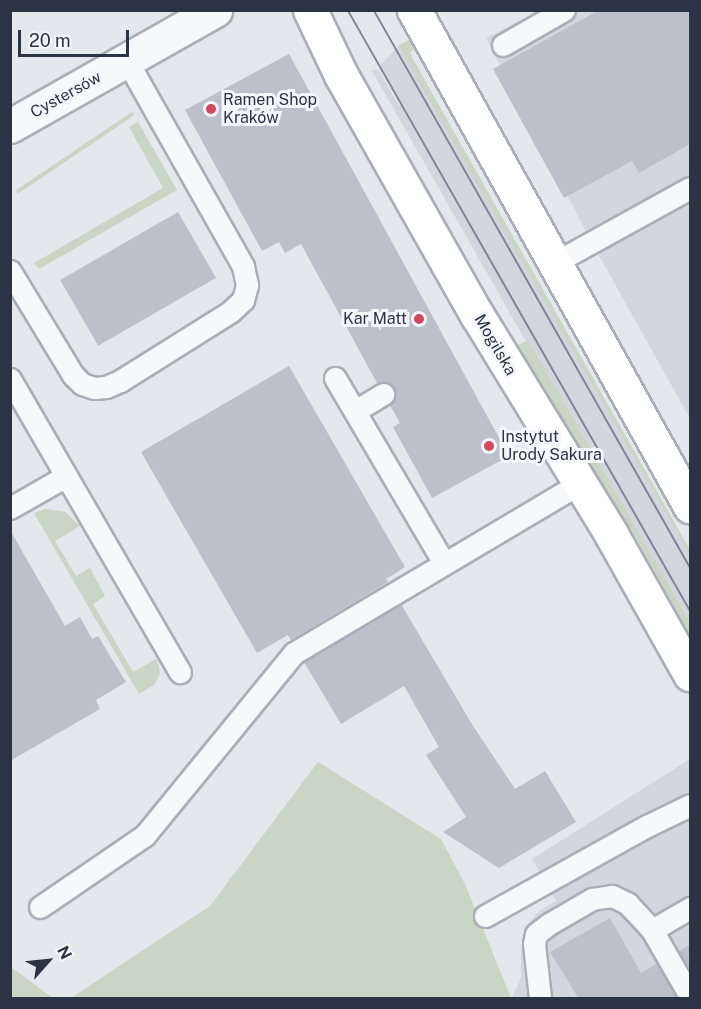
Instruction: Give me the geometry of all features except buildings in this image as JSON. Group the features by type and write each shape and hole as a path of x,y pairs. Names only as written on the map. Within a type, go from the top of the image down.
{"main road":[{"name":"Mogilska","path":"310,10 341,75 466,294 580,483 690,674"},
{"path":"414,10 690,506"}],"street":[{"name":"Cystersów","path":"10,126 215,10"}],"lane":[{"path":"503,45 564,10"},
{"path":"10,271 73,375 82,384 94,388 106,387 120,381 230,312 243,300 247,285 243,266 127,60"},
{"path":"554,263 690,188"},
{"path":"335,378 444,563"},
{"path":"10,379 180,672"},
{"path":"355,411 383,394"},
{"path":"10,508 66,476"},
{"path":"40,908 145,835 294,653 580,483"},
{"path":"486,916 647,826 690,806"},
{"path":"540,999 534,944 537,934 549,924 592,899 612,896 627,903 652,930 690,996"},
{"path":"652,930 689,912"}],"shaded area":[{"path":"539,11 690,11 690,414 688,415 592,243 486,38"},
{"path":"399,45 690,556 690,622 372,71 378,69 399,106 402,104 380,66"},
{"path":"690,759 690,998 512,998 521,978 521,950 526,926 539,911 556,901 532,859"}],"green space":[{"path":"409,40 414,50 410,52 413,59 690,550 690,556 411,68 399,45"},
{"path":"132,112 134,115 18,194 16,190"},
{"path":"138,122 177,190 39,269 34,263 163,188 129,127"},
{"path":"526,341 530,342 690,622 690,635 632,531 516,346"},
{"path":"46,509 65,512 80,526 55,541 76,576 90,568 105,596 93,604 133,672 156,659 160,674 154,685 139,694 34,513"},
{"path":"318,762 441,839 465,884 511,998 71,998 210,906"},
{"path":"11,967 53,998 11,998"}],"tram line":[{"path":"348,10 690,610"},
{"path":"374,10 690,567"}],"place":[{"name":"Ramen Shop Kraków","path":"211,109"},
{"name":"Kar Matt","path":"419,319"},
{"name":"Instytut Urody Sakura","path":"489,446"}]}
